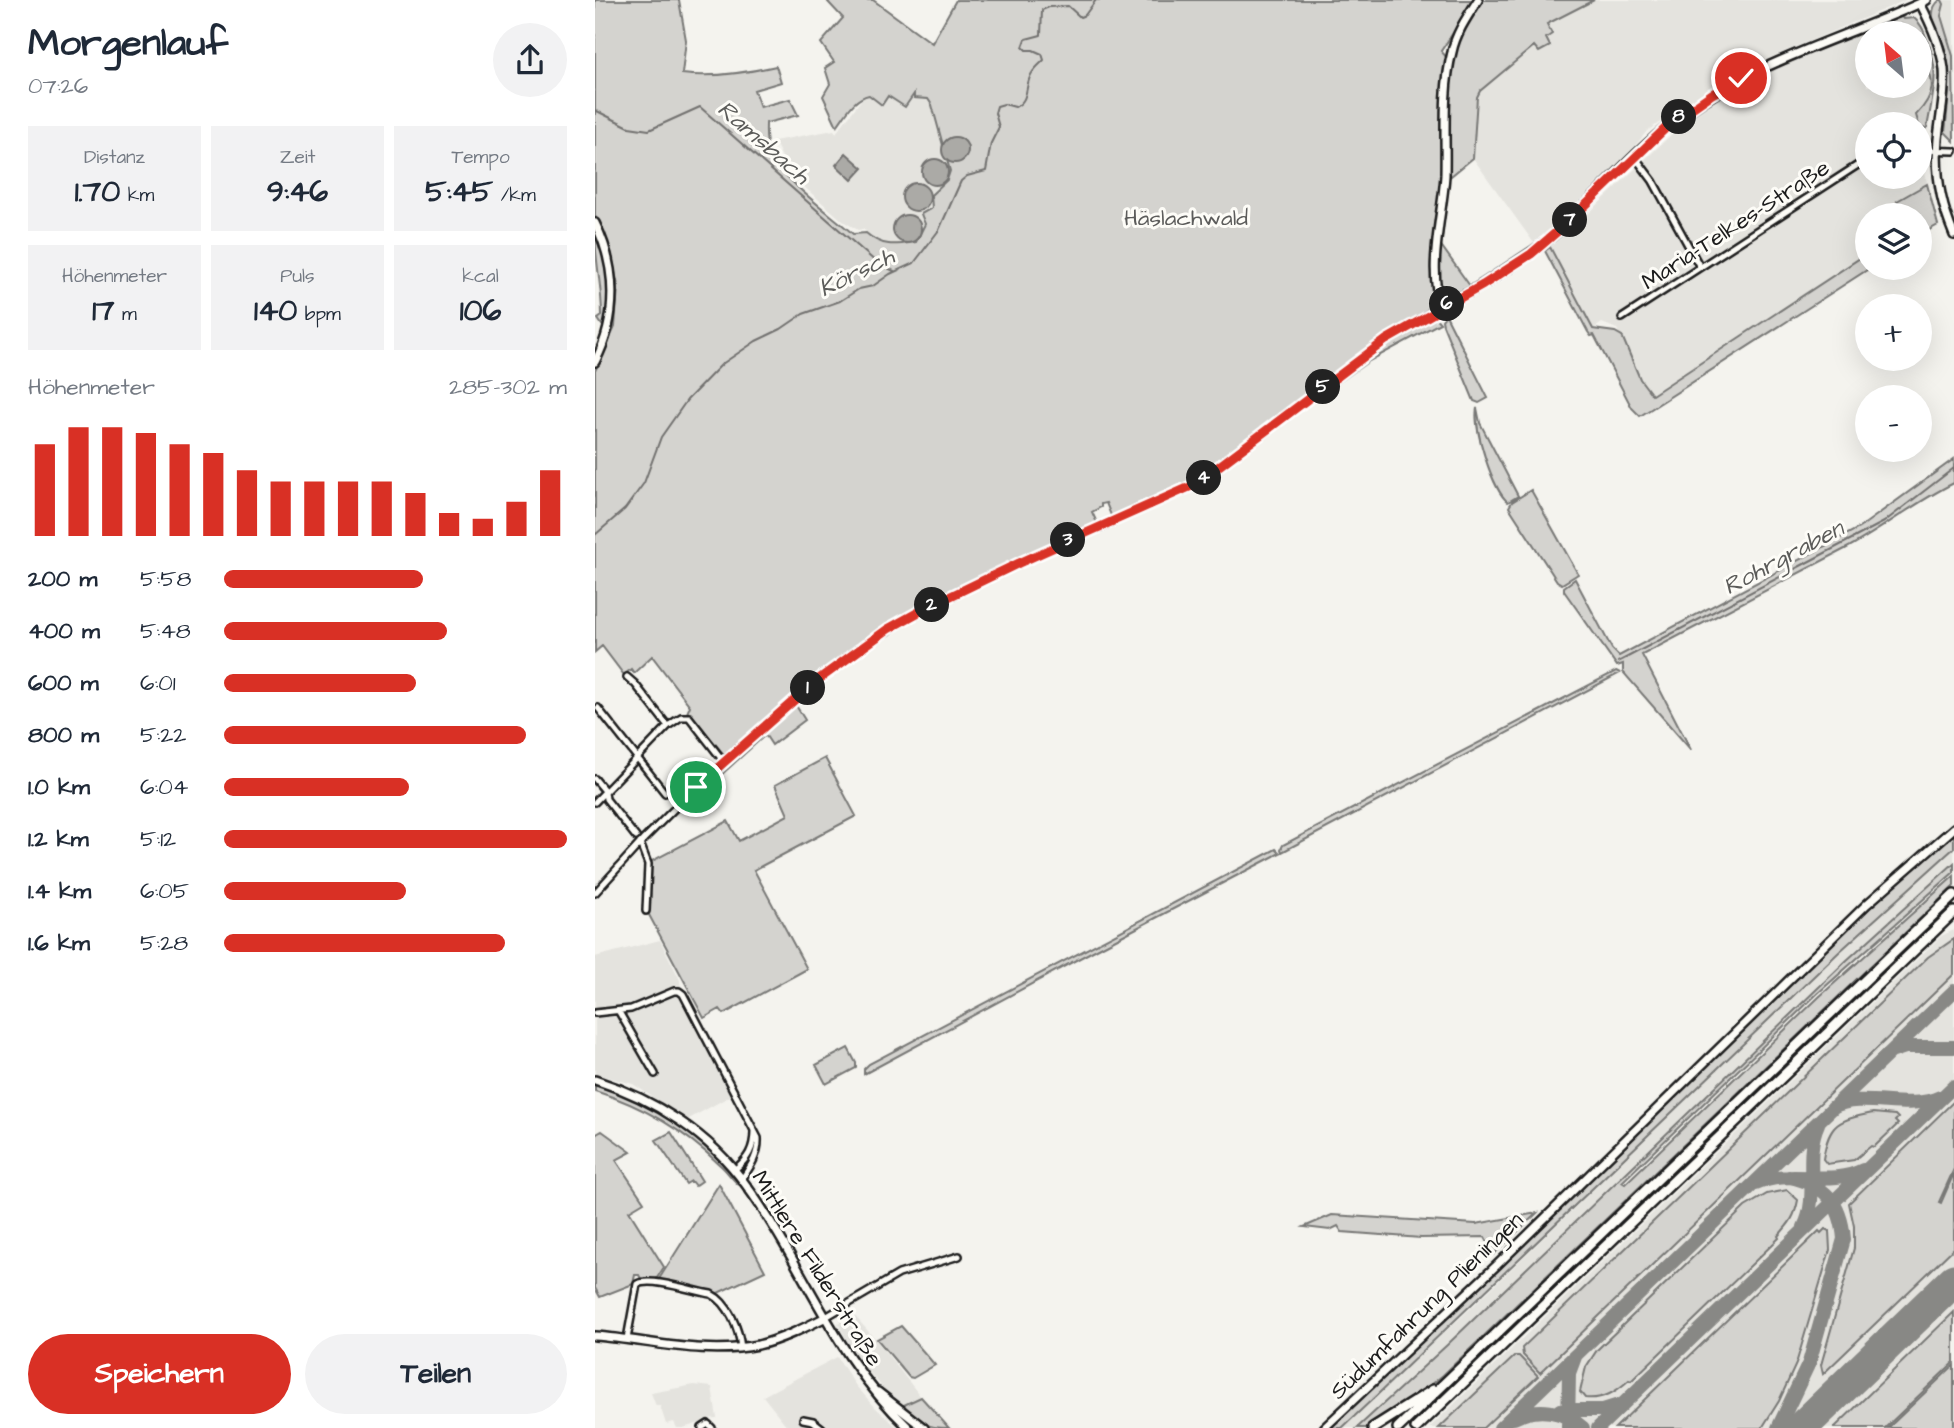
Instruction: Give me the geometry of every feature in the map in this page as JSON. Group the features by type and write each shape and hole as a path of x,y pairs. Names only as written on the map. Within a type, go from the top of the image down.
{"highway":[{"path":"1398,1428 1954,895"},
{"path":"1416,1428 1954,912"},
{"path":"1373,1428 1446,1382"}],"main road":[{"path":"1478,0 1456,38 1448,71 1444,178 1436,273 1438,297 1442,307 1483,285 1534,251 1689,110 1720,90 1763,67 1922,1 1940,49 1944,69 1938,151 1942,198 1954,235"},
{"path":"595,223 606,249 612,291 609,324 595,362"},
{"name":"Südumfahrung Plieningen","path":"1324,1428 1555,1209 1867,904 1954,828"},
{"name":"Mittlere Filderstraße","path":"595,1080 634,1095 670,1114 709,1144 734,1170 765,1214 857,1372 912,1426 924,1428"},
{"path":"595,1336 694,1349 741,1348 772,1341 824,1318"}],"street":[{"path":"1932,151 1954,151"},
{"path":"1636,159 1653,181 1700,267"},
{"name":"Maria-Telkes-Straße","path":"1622,318 1855,167"},
{"path":"595,893 638,840 724,762 824,674 888,629 1019,563 1191,487 1374,348 1442,307"},
{"path":"627,677 668,726"},
{"path":"598,708 666,793"},
{"path":"595,802 668,726 681,717 689,717 724,762"},
{"path":"595,779 605,791 606,799 638,840 648,864 646,911"},
{"path":"595,1013 618,1012 643,1005 674,991 683,994 758,1138 757,1152 742,1179"},
{"path":"618,1012 655,1074"},
{"path":"734,1170 747,1158 753,1147 754,1128"},
{"path":"824,1318 899,1274 960,1256"},
{"path":"627,1339 637,1284 642,1281 656,1282 719,1298 737,1329 741,1348"},
{"path":"803,1419 813,1421 822,1428"},
{"path":"702,1428 708,1424 712,1428"}],"shaded area":[{"path":"1594,0 1906,0 1763,61 1690,102 1647,131 1617,168 1562,224 1536,246 1473,158 1477,97 1480,91 1535,46 1550,47 1545,37 1547,24"},
{"path":"1942,0 1954,0 1954,70 1953,54 1941,16 1944,4"},
{"path":"1855,34 1855,98 1929,98 1919,112 1855,112 1855,189 1918,189 1898,200 1899,203 1855,203 1855,261 1651,395 1640,379 1617,329 1602,323 1593,329 1550,247 1588,214 1697,108 1754,75"},
{"path":"915,92 926,96 941,121 972,130 918,242 908,251 871,243 871,236 863,229 858,230 843,221 794,178 793,166 786,165 774,141 834,130 836,133 865,95"},
{"path":"955,137 964,141 968,150 964,159 955,163 946,159 942,150 946,141"},
{"path":"846,153 863,168 852,180 836,165"},
{"path":"935,159 944,163 948,172 944,181 935,185 926,181 922,172 926,163"},
{"path":"916,183 926,187 930,197 926,207 916,211 906,207 902,197 906,187"},
{"path":"907,215 917,219 921,229 917,239 907,243 897,239 893,229 897,219"},
{"path":"1954,848 1954,863 1846,961 1447,1345 1357,1428 1342,1428 1472,1307 1838,953"},
{"path":"1954,930 1954,1428 1429,1428 1941,936"},
{"path":"660,940 680,980 682,1001 732,1095 687,1120 633,1084 595,1074 595,957"},
{"path":"852,1313 921,1397 904,1405 896,1402 854,1355 838,1323"},
{"path":"837,1357 856,1386 898,1428 785,1428 787,1426 763,1396"},
{"path":"694,1385 712,1387 717,1418 704,1419 703,1422 683,1428 677,1428 674,1422 666,1424 660,1406 656,1406 651,1393"}],"green space":[{"name":"Häslachwald","path":"595,0 679,0 686,40 682,74 729,74 776,66 781,82 754,90 760,107 790,99 798,115 766,123 767,144 776,162 807,196 853,234 866,233 878,241 896,244 916,242 925,224 921,214 932,208 931,195 947,180 950,171 928,99 914,98 914,94 905,107 888,96 882,105 869,95 855,103 837,126 823,96 830,84 825,68 834,62 821,43 843,18 828,2 830,0 873,0 932,43 956,0 1475,0 1441,51 1448,59 1434,302 1427,310 1383,338 1193,482 1112,518 1106,503 1101,504 1101,507 1092,512 1098,525 1012,563 887,627 820,675 725,756 687,713 690,706 652,656 634,673 631,669 624,675 602,646 595,652 595,371 615,327 618,286 611,252 595,216"},
{"path":"1480,0 1594,0 1547,24 1552,34 1546,38 1550,46 1539,52 1534,46 1480,91 1477,97 1473,158 1446,180 1447,99 1451,68 1459,40"},
{"path":"1940,0 1944,4 1941,16 1953,56 1954,141 1945,132 1948,70 1945,50 1933,17 1935,5"},
{"path":"1901,17 1914,18 1917,21 1890,21"},
{"path":"1932,55 1934,82 1933,93 1930,112 1918,112 1928,98 1932,98"},
{"path":"1918,189 1928,189 1938,225 1932,228 1932,203 1897,201"},
{"path":"595,231 606,265 609,289 606,324 602,325 598,319 602,316 602,305"},
{"path":"1440,244 1470,286 1534,244 1536,246 1512,264 1449,298 1443,295 1439,283"},
{"path":"1550,247 1593,329 1615,332 1622,336 1640,379 1652,395 1855,261 1855,278 1640,416 1632,408 1594,335 1591,336 1588,332 1545,251"},
{"path":"1446,315 1488,398 1479,403 1474,401 1443,325 1442,320"},
{"path":"1434,316 1440,323 1369,361 1326,391 1326,387 1396,337"},
{"path":"1477,408 1480,423 1518,496 1508,502 1496,485 1485,458 1478,430"},
{"path":"1954,459 1954,483 1845,549 1642,655 1691,750 1623,672 1623,664 1617,666 1564,591 1564,587 1575,579 1612,649 1619,656 1859,528"},
{"path":"1531,490 1578,574 1562,584 1557,581 1509,507 1512,502"},
{"path":"1616,671 1620,673 1282,852 1283,845"},
{"path":"795,704 805,720 772,745 766,736 763,737 711,784 710,779"},
{"path":"825,758 856,816 754,870 807,969 724,1014 720,1009 704,1018 648,913 650,862 728,821 739,841 788,815 775,785"},
{"path":"1954,832 1954,848 1838,953 1342,1428 1330,1428 1497,1271 1857,919"},
{"path":"1276,849 1280,853 864,1074 864,1069 869,1064"},
{"path":"1954,863 1954,872 1817,994 1622,1182 1625,1184 1819,997 1954,876 1954,886 1443,1375 1418,1396 1369,1428 1357,1428 1447,1345 1846,961"},
{"path":"1954,939 1954,974 1540,1373 1523,1355 1522,1348 1928,957"},
{"path":"848,1048 856,1068 826,1084 816,1065"},
{"path":"595,1084 646,1105 692,1134 730,1172 739,1185 723,1167 677,1130 630,1104 595,1091"},
{"path":"1954,1101 1954,1169 1939,1202 1941,1203 1954,1173 1954,1248 1823,1374 1821,1365 1854,1248 1854,1226 1849,1203"},
{"path":"1873,1113 1895,1115 1898,1124 1874,1147 1871,1146 1854,1160 1827,1164 1823,1159 1832,1130 1844,1121"},
{"path":"602,1131 631,1152 616,1160 644,1202 629,1211 664,1267 655,1281 641,1279 639,1275 635,1275 633,1284 600,1297 595,1288 595,1135"},
{"path":"671,1132 702,1181 695,1186 691,1181 686,1184 656,1140"},
{"path":"719,1184 765,1271 718,1293 685,1288 659,1279"},
{"path":"1787,1190 1798,1200 1793,1216 1779,1238 1631,1381 1603,1396 1585,1398 1580,1392 1586,1367 1597,1350 1745,1207 1767,1194"},
{"path":"1537,1213 1494,1254 1485,1237 1421,1238 1342,1232 1338,1226 1330,1230 1304,1227 1332,1215 1476,1224"},
{"path":"1825,1229 1829,1231 1830,1250 1796,1364 1779,1401 1762,1428 1615,1428 1819,1231 1821,1233"},
{"path":"1954,1312 1954,1362 1885,1428 1834,1428"},
{"path":"901,1326 935,1365 913,1378 909,1377 877,1339"},
{"path":"1515,1356 1519,1356 1538,1376 1483,1428 1439,1428"},
{"path":"1954,1365 1954,1428 1888,1428"},
{"path":"921,1397 949,1428 929,1426 913,1417 904,1405"}],"waterway":[{"name":"Körsch","path":"595,535 625,509 644,483 661,437 687,400 722,364 803,314 840,301 859,289 873,286 890,274 914,263 939,230 961,181 967,176 986,171 991,143 999,127 995,113 997,106 1004,104 1015,107 1020,104 1025,97 1032,73 1044,60 1042,54 1023,47 1026,39 1041,35 1042,10 1068,6 1080,17 1085,15 1096,0"},
{"name":"Ramsbach","path":"595,110 629,127 649,130 700,107 877,263 894,271"},
{"name":"Rohrgraben","path":"1618,662 1884,522 1954,468"}],"taxiway":[{"path":"1500,1428 1954,991"},
{"path":"1893,1051 1905,1047 1954,1047"},
{"path":"1598,1428 1954,1086"},
{"path":"1833,1107 1857,1101 1914,1103 1940,1097"},
{"path":"1804,1227 1811,1202 1812,1149 1818,1124"},
{"path":"1756,1184 1782,1177 1837,1177 1863,1170"},
{"path":"1778,1428 1809,1363 1844,1239 1839,1215 1829,1197 1812,1185 1789,1177"},
{"path":"1568,1428 1569,1373 1575,1357"},
{"path":"1560,1410 1603,1410 1619,1405"},
{"path":"1514,1418 1532,1412 1550,1412 1567,1417 1583,1428"}],"runway":[{"path":"1801,1428 1954,1280"}],"route":[{"path":"696,787 815,682 888,629 1019,563 1194,485 1386,340 1483,285 1531,254 1672,122 1712,94 1741,78"}]}
